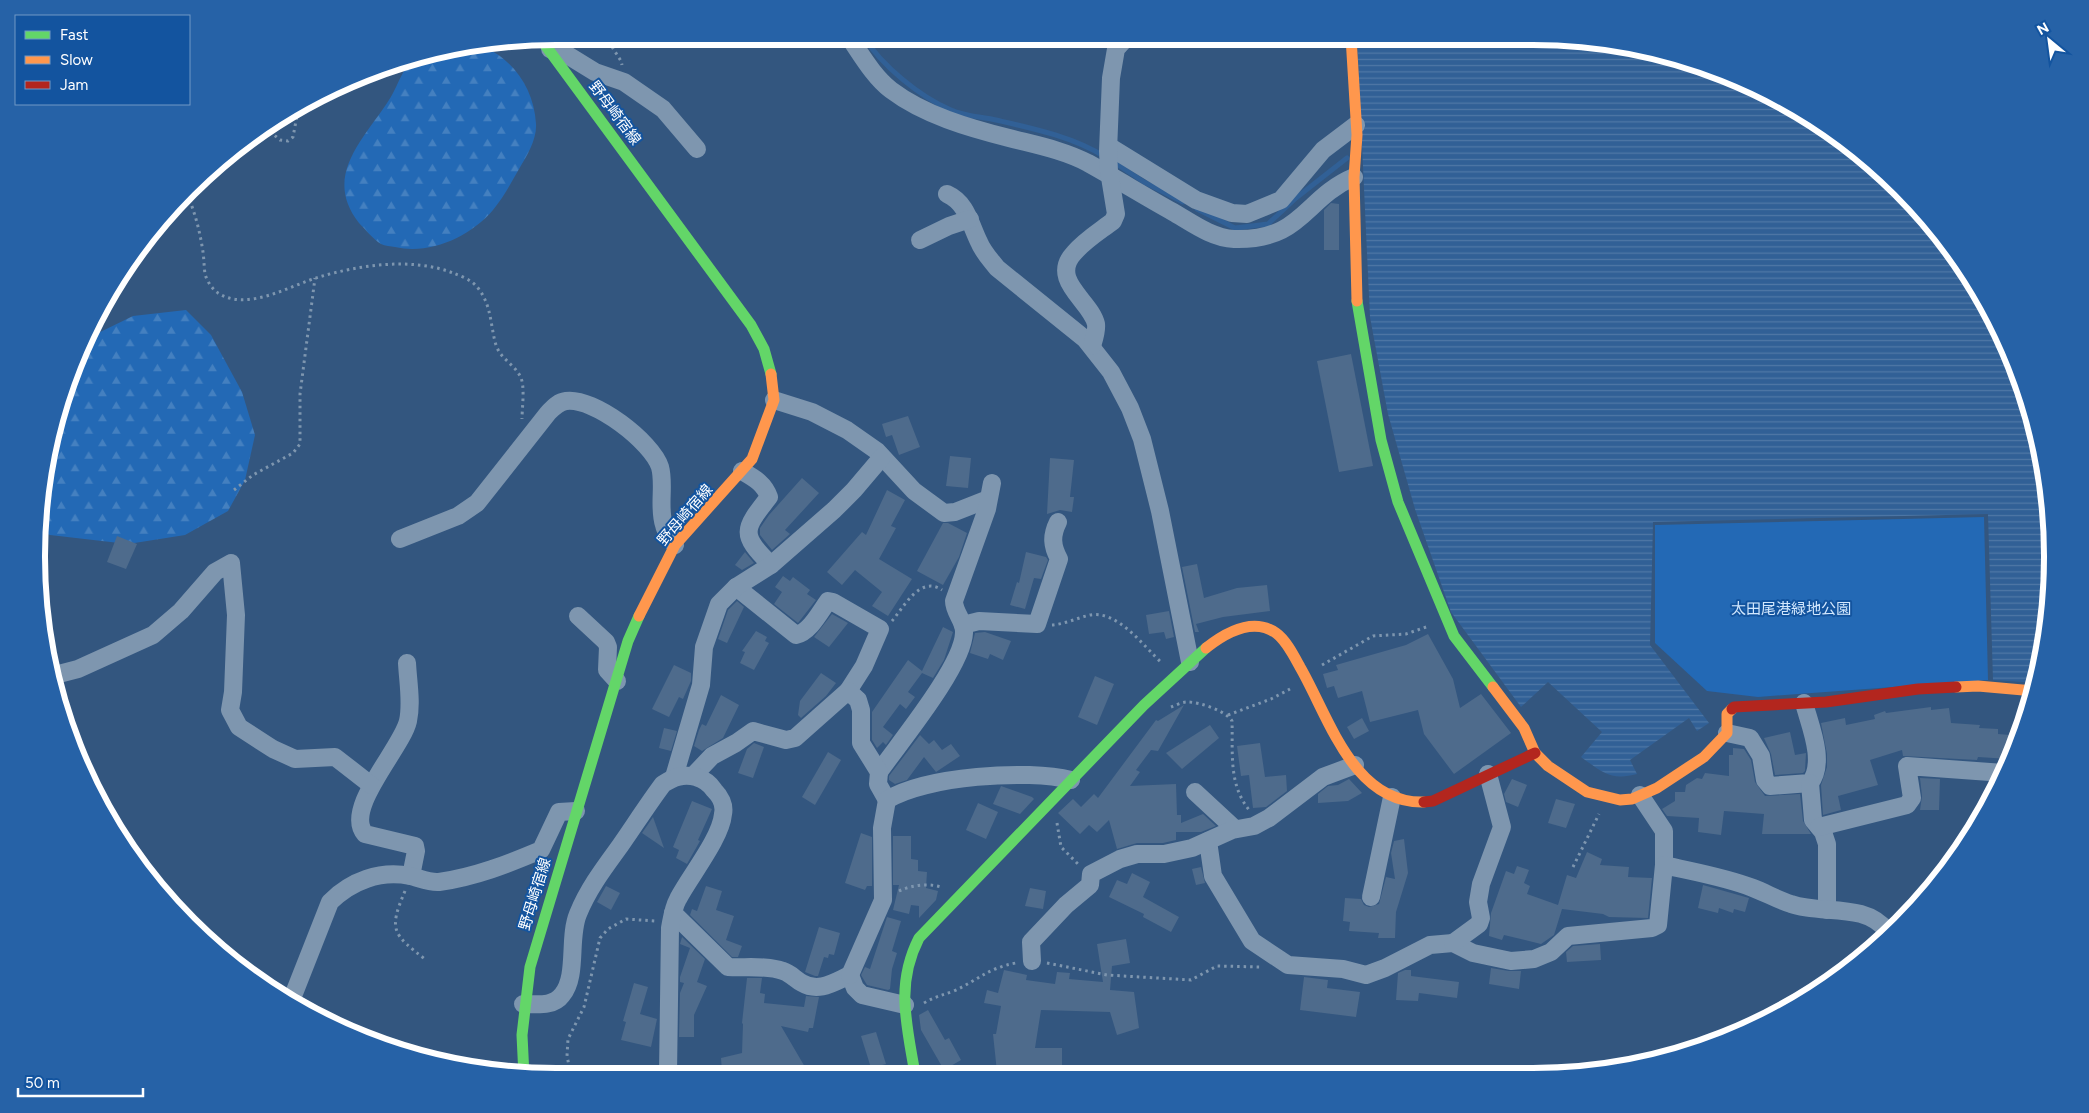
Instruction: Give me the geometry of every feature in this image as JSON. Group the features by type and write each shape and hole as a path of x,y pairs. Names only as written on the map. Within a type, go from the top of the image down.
{"street":[{"name":"野母崎宿線","path":"523,1067 523,1004 530,966 628,642 659,573 675,546 752,459 774,400 774,385 764,349 751,325 545,45"},
{"path":"548,45 595,72 624,82 663,109 697,149"},
{"path":"854,45 868,65 890,89 920,107 967,127 1052,148 1086,162 1209,233 1233,239 1278,233 1292,226 1354,171"},
{"path":"1092,346 1096,326 1094,317 1068,281 1068,262 1073,253 1113,221 1116,214 1109,171 1113,61 1116,49 1120,45"},
{"path":"1351,45 1356,130 1354,171 1357,305 1382,440 1398,502 1454,636 1524,728 1535,753 1566,779 1587,792 1620,800 1657,788 1704,757 1727,733 1727,714 1734,707 1826,702 1918,689 1961,687 2027,691"},
{"path":"1110,147 1196,200 1232,214 1247,214 1281,200 1323,150 1356,130"},
{"path":"947,194 957,198 970,219 986,255 997,268 1092,346 1111,372 1130,408 1142,439 1160,510 1190,662"},
{"path":"920,240 949,226 970,219"},
{"path":"672,918 728,968 769,968 784,971 803,984 815,988 823,987 850,975 883,900 882,828 887,800 878,784 879,772 926,708 958,658 963,642 964,625 954,607 954,601 987,509 990,491 955,512 944,513 914,492 882,457 847,430 812,412 774,400"},
{"path":"400,539 451,520 477,503 548,413 559,403 576,401 602,410 622,424 653,453 660,468 664,526 675,546"},
{"path":"674,777 700,685 702,660 707,636 719,604 736,588 771,565 840,504 882,457"},
{"path":"742,471 760,482 766,489 769,497 749,522 748,532 755,549 771,565"},
{"path":"964,625 979,621 1037,624 1059,559 1052,547 1053,532 1058,522"},
{"path":"59,674 78,668 153,635 181,611 215,572 230,563 236,615 233,692 230,710 239,727 273,749 295,759 335,757 370,785"},
{"path":"693,776 712,756 753,731 786,740 795,738 848,691 864,666 880,629 828,601 813,622 801,634 796,636 736,588"},
{"path":"578,616 606,642 608,648 607,670 617,681"},
{"path":"914,1068 904,997 904,972 919,938 1071,780 1175,676 1226,634 1254,626 1270,629 1278,634 1355,765 1372,784 1392,797 1417,802 1433,801 1535,753"},
{"path":"407,663 410,710 408,722 396,747 370,785 364,802 360,828 365,834 415,846 416,851 411,876"},
{"path":"848,691 855,695 861,710 861,743 879,772"},
{"path":"1727,733 1750,738 1761,756 1765,780 1770,786 1810,783 1816,776 1815,747 1804,702"},
{"path":"1032,960 1031,942 1066,905 1090,885 1091,874 1120,858 1137,854 1164,854 1192,848 1235,829 1260,823 1323,777 1355,765"},
{"path":"1819,826 1907,805 1912,798 1907,766 1996,772"},
{"path":"1453,943 1468,930 1479,924 1481,918 1478,902 1482,884 1502,827 1488,774"},
{"path":"887,800 898,793 930,785 997,775 1058,777 1071,780"},
{"path":"523,1004 548,1004 561,997 567,989 570,981 572,943 577,916 588,891 663,784 674,777 693,776 711,786 720,796 724,814 704,855 677,900 672,918 668,1068"},
{"path":"1810,783 1813,820 1819,826 1827,844 1827,910"},
{"path":"1195,792 1235,829"},
{"path":"1208,841 1213,876 1252,941 1288,965 1343,969 1366,975 1385,968 1430,945 1453,943 1473,953 1511,961 1543,956 1551,952 1568,936 1652,928 1658,925 1664,864 1664,831 1640,795"},
{"path":"1371,897 1392,797"},
{"path":"294,995 330,902 342,890 369,877 400,874 436,883 469,876 511,862 541,850 559,812 576,811"},
{"path":"1664,864 1736,882 1792,905 1827,910 1853,910 1884,927"},
{"path":"850,975 855,988 862,996 904,997"}],"path":[{"path":"611,45 621,61 624,82"},
{"path":"271,132 280,140 288,141 293,137 297,116"},
{"path":"189,201 194,212 206,275 216,292 240,300 315,278 367,266 420,264 442,268 464,277 477,286 491,313 496,345 504,360 514,368 521,378 522,420 527,439"},
{"path":"234,490 253,475 293,453 300,444 300,394 315,278"},
{"path":"880,629 888,625 914,594 922,588 938,587 954,601"},
{"path":"1037,624 1060,625 1091,615 1103,615 1115,620 1175,676"},
{"path":"1228,715 1271,700 1373,636 1406,634 1448,622"},
{"path":"1169,708 1188,702 1222,711 1228,715 1232,721 1232,765 1235,785 1246,807 1260,823"},
{"path":"1054,798 1061,847 1070,858 1091,874"},
{"path":"1573,867 1607,798"},
{"path":"411,876 396,911 395,929 402,941 426,960"},
{"path":"883,900 910,886 934,885 961,894"},
{"path":"569,1068 567,1056 568,1040 584,1007 600,938 608,929 626,919 672,918"},
{"path":"904,997 912,993 918,1002 924,1003 938,995 953,991 991,970 1032,960 1107,974 1191,980 1217,966 1279,968 1288,965"}],"green space":[{"path":"489,49 510,65 525,86 531,98 536,124 535,136 528,153 507,190 484,220 461,236 448,242 435,246 408,249 386,246 372,237 359,223 349,206 345,189 346,174 351,158 389,100 406,68 424,62"},
{"path":"186,310 211,335 242,392 255,435 245,480 228,511 185,535 128,544 46,533 49,490 62,424 84,361 96,334 133,316"},
{"name":"太田尾港緑地公園","path":"1984,517 1988,680 1758,697 1707,691 1655,643 1655,525"}],"shaded area":[{"path":"1357,45 1532,45 1599,49 1665,62 1697,72 1759,98 1788,114 1817,131 1870,172 1917,219 1958,272 1991,330 2005,361 2027,424 2040,490 2043,523 2043,590 2040,623 2028,682 1993,680 1988,514 1653,522 1650,645 1709,723 1697,731 1689,718 1630,760 1637,774 1613,776 1601,771 1581,757 1602,732 1548,682 1521,707 1451,612 1415,509 1388,414 1370,317"}],"building":[{"path":"1331,203 1339,204 1339,250 1324,250 1324,210"},
{"path":"1351,354 1373,466 1339,472 1317,361"},
{"path":"908,416 920,447 899,455 892,435 886,437 882,424"},
{"path":"950,456 971,458 968,488 946,486"},
{"path":"1050,458 1074,460 1070,497 1074,497 1072,512 1060,510 1047,514"},
{"path":"802,478 819,493 785,530 790,534 772,550 760,535 760,528"},
{"path":"887,490 905,500 891,526 896,528 879,559 912,579 888,616 872,606 882,592 855,570 842,585 827,572 862,532 866,535"},
{"path":"943,523 948,523 967,533 959,557 943,585 917,571"},
{"path":"117,536 137,544 126,569 107,562"},
{"path":"745,552 754,563 742,570 735,565"},
{"path":"1026,552 1046,557 1048,560 1041,579 1034,578 1025,609 1010,605 1017,582 1019,583"},
{"path":"1197,564 1204,598 1237,588 1267,585 1270,611 1223,617 1196,624 1199,632 1195,632 1182,567"},
{"path":"783,576 790,581 793,577 810,590 807,594 816,600 798,623 774,604 782,592 775,587"},
{"path":"737,601 744,607 727,643 718,639 728,610"},
{"path":"1169,611 1174,637 1166,639 1164,632 1149,634 1146,615"},
{"path":"832,614 848,623 829,647 814,637"},
{"path":"943,627 953,632 944,660 933,678 922,673 908,692 915,697 906,709 900,704 883,727 893,735 886,745 883,742 877,748 872,740 872,712 908,660 922,671"},
{"path":"756,631 767,637 765,641 769,643 754,670 740,663 745,652 742,651"},
{"path":"985,632 1011,641 1003,660 990,654 988,659 970,653 975,633"},
{"path":"1428,634 1453,679 1460,708 1481,694 1511,733 1454,774 1424,734 1418,710 1370,722 1362,691 1338,698 1334,686 1327,688 1323,674 1338,670 1336,665 1406,645"},
{"path":"674,665 691,673 691,681 683,699 679,697 669,717 652,709"},
{"path":"821,673 836,683 826,696 801,718 798,715 800,701"},
{"path":"1095,676 1114,684 1097,725 1078,717"},
{"path":"721,695 739,705 723,738 702,751 694,746 699,730 702,724 706,726"},
{"path":"1184,705 1158,751 1151,750 1136,770 1140,772 1130,786 1176,784 1177,815 1181,815 1181,823 1203,814 1216,826 1201,832 1176,832 1176,840 1163,843 1137,843 1117,849 1109,820 1097,832 1089,825 1080,834 1058,813 1073,799 1081,807 1094,794 1098,798 1156,720 1158,721"},
{"path":"1931,707 1931,710 1949,708 1951,723 1980,725 1979,728 1998,729 1998,734 2010,735 2010,740 2002,759 1978,757 1977,760 1903,756 1902,750 1870,760 1878,785 1838,796 1841,810 1823,815 1821,785 1827,767 1827,754 1821,723 1845,718 1846,725 1875,719 1874,715 1885,711 1886,713"},
{"path":"1362,718 1369,731 1354,739 1347,727"},
{"path":"1210,725 1219,738 1182,769 1166,753"},
{"path":"664,728 677,731 671,751 659,748"},
{"path":"1790,732 1795,755 1806,753 1805,771 1803,773 1775,775 1771,754 1764,738"},
{"path":"920,735 929,744 934,740 942,750 951,744 960,756 936,772 924,757 907,780 895,784 889,780 889,776"},
{"path":"754,743 764,747 753,778 738,773 747,749"},
{"path":"1260,743 1265,777 1286,775 1287,791 1266,807 1253,808 1249,775 1241,776 1237,746"},
{"path":"1733,748 1744,749 1751,760 1755,782 1765,796 1800,794 1803,821 1811,834 1762,834 1764,814 1724,811 1721,835 1698,832 1699,818 1667,816 1662,809 1675,801 1675,792 1685,792 1686,785 1697,778 1702,779 1705,773 1729,776 1729,755 1733,755"},
{"path":"828,752 841,760 815,805 802,797"},
{"path":"1920,778 1940,779 1939,810 1920,810 1922,796"},
{"path":"1349,779 1362,793 1348,801 1318,803 1318,794 1328,786 1338,785"},
{"path":"1512,779 1527,785 1518,807 1506,802 1504,794"},
{"path":"1001,786 1034,799 1020,814 993,804"},
{"path":"1556,799 1575,804 1566,828 1548,823"},
{"path":"692,801 712,809 698,840 700,841 687,864 676,858 679,850 673,847"},
{"path":"978,803 998,812 986,839 966,830"},
{"path":"653,817 664,848 642,833"},
{"path":"861,833 872,837 872,886 867,886 865,890 845,883"},
{"path":"893,836 911,836 911,859 918,860 918,871 927,872 926,888 938,891 936,900 919,918 919,906 911,905 909,914 893,910 899,885 893,885"},
{"path":"1404,839 1408,873 1396,912 1395,938 1378,938 1379,933 1349,931 1350,922 1343,921 1345,898 1361,899 1364,905 1369,907 1379,904 1386,877 1395,879 1391,853 1394,841"},
{"path":"1587,852 1602,859 1600,865 1629,867 1628,877 1652,878 1648,918 1609,917 1603,914 1562,909 1554,935 1541,944 1504,935 1502,940 1489,936 1491,913 1506,871 1514,874 1517,866 1529,870 1524,883 1530,886 1527,894 1558,905 1567,875 1576,878"},
{"path":"1201,867 1205,883 1196,885 1192,869"},
{"path":"1132,873 1150,882 1143,897 1179,917 1171,932 1143,917 1144,914 1109,897 1117,880 1127,884"},
{"path":"1703,885 1749,898 1745,912 1734,909 1733,913 1719,908 1718,913 1698,908"},
{"path":"606,886 620,893 611,910 597,902"},
{"path":"706,886 722,891 716,910 734,916 726,940 742,946 738,957 732,957 690,915 692,909 697,911"},
{"path":"1030,888 1046,891 1043,909 1025,906"},
{"path":"887,917 901,921 892,951 897,953 892,969 890,989 888,990 867,985 861,975 865,967 870,969"},
{"path":"819,927 840,933 834,955 829,954 828,958 824,957 818,976 815,976 805,972"},
{"path":"682,937 705,959 697,982 707,986 694,1015 694,1037 679,1037 680,993 684,983 680,982 680,977 690,948 680,944"},
{"path":"1126,939 1130,963 1112,966 1110,990 1134,992 1139,1028 1117,1035 1110,1012 1041,1010 1035,1048 1062,1048 1062,1067 997,1068 993,1034 996,1034 1001,1006 984,1003 987,990 998,993 1004,970 1027,975 1026,980 1055,984 1057,972 1070,973 1069,979 1103,982 1097,944"},
{"path":"1600,944 1601,960 1567,962 1566,952 1573,946"},
{"path":"1491,968 1521,971 1519,989 1489,984"},
{"path":"1411,970 1411,976 1459,982 1457,998 1419,993 1418,1001 1396,1000 1398,973"},
{"path":"1304,977 1328,980 1327,988 1360,992 1356,1017 1300,1010"},
{"path":"747,978 762,978 760,993 765,994 764,1003 804,1007 806,996 819,997 813,1028 809,1028 808,1032 781,1026 805,1067 803,1068 784,1068 783,1066 776,1068 722,1068 721,1058 742,1053 742,1023"},
{"path":"634,983 648,987 640,1014 657,1019 651,1047 621,1040 626,1022 623,1021"},
{"path":"928,1010 945,1040 949,1038 961,1060 947,1068 943,1068 921,1030 919,1015"},
{"path":"876,1032 886,1064 871,1068 861,1036"}],"waterway":[{"path":"869,45 891,69 914,89 951,110 1052,134 1080,144 1105,157"},
{"path":"1197,209 1235,228 1268,224 1296,198 1347,158"},
{"path":"1112,161 1144,182 1183,202"}],"traffic: fast":[{"path":"545,45 751,325 764,349 771,374"},
{"path":"1357,301 1381,440 1398,502 1454,636 1493,687"},
{"path":"524,1067 522,1035 530,967 628,641 639,616"},
{"path":"914,1068 906,1022 905,989 907,972 919,938 1144,705 1206,648"}],"traffic: slow":[{"path":"1351,45 1357,135 1354,177 1357,301"},
{"path":"639,616 675,545 752,459 774,400 771,374"},
{"path":"1206,648 1230,632 1249,627 1258,626 1276,633 1292,653 1333,732 1346,754 1361,773 1379,789 1399,799 1424,802"},
{"path":"1956,687 1978,686 2027,690"},
{"path":"1493,687 1524,728 1535,753 1548,766 1587,792 1620,800 1632,799 1657,788 1704,757 1727,733 1727,714 1732,709"}],"traffic: jam":[{"path":"1732,709 1734,707 1826,702 1918,689 1956,687"},
{"path":"1424,802 1433,801 1535,753"}]}
